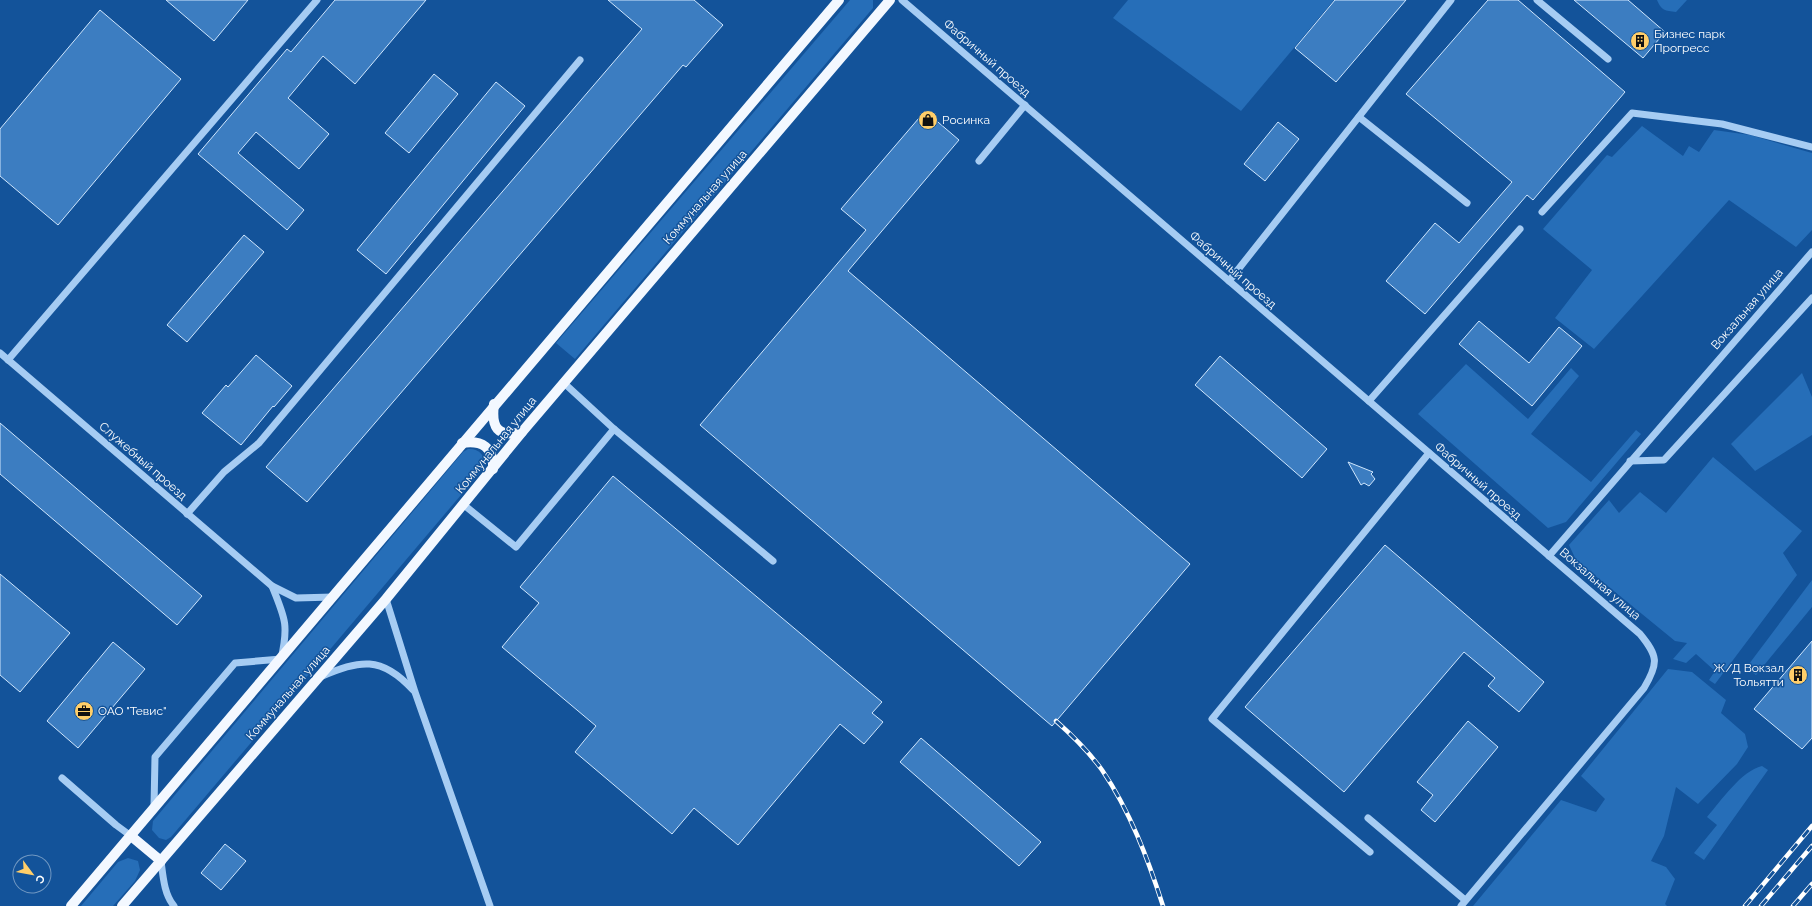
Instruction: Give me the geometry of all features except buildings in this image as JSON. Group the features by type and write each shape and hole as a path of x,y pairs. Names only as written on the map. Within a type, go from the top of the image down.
{"main road":[{"path":"71,906 281,659 494,404 839,0"},
{"name":"Коммунальная улица","path":"122,906 386,599 522,432 890,0"},
{"path":"494,404 492,419 495,426 500,431 512,435 522,432"},
{"path":"462,443 473,441 481,443 490,451 493,460 493,469"},
{"path":"131,836 160,861"}],"street":[{"path":"8,360 317,0"},
{"name":"Фабричный проезд","path":"902,0 1549,556"},
{"path":"1229,281 1451,0"},
{"path":"1537,0 1608,59"},
{"path":"187,514 224,472 259,443 580,60"},
{"path":"979,161 1025,105"},
{"path":"1542,212 1632,113 1722,124 1812,147"},
{"path":"1359,117 1467,203"},
{"path":"1369,401 1520,229"},
{"name":"Вокзальная улица","path":"1463,903 1644,688 1653,673 1656,661 1651,648 1640,634 1549,556 1812,252"},
{"path":"1630,461 1664,460 1812,298"},
{"name":"Служебный проезд","path":"0,353 272,586 296,598 333,597"},
{"path":"564,383 614,429 773,561"},
{"path":"464,505 516,547 614,429"},
{"path":"1370,852 1212,719 1430,453"},
{"name":"Служебный проезд","path":"272,586 284,616 286,636 281,659"},
{"path":"386,599 415,692 490,906"},
{"path":"154,807 155,757 235,663 281,659"},
{"path":"316,679 346,666 361,664 378,665 389,669 401,677 415,692"},
{"path":"62,778 116,825 131,836"},
{"path":"1368,818 1463,903"},
{"path":"160,861 165,886 174,906"}],"shaded area":[{"path":"850,0 873,0 873,8 575,359 556,343"},
{"path":"1128,0 1334,0 1241,111 1113,18"},
{"path":"1657,0 1687,0 1676,12 1664,9 1660,6"},
{"path":"1642,126 1683,156 1689,146 1699,152 1714,130 1750,135 1812,153 1812,230 1796,247 1729,200 1594,349 1555,318 1592,270 1543,229 1607,155 1612,157"},
{"path":"1466,364 1528,419 1571,368 1579,376 1531,434 1591,482 1636,430 1641,434 1566,522 1548,528 1418,414"},
{"path":"1802,373 1812,397 1812,435 1755,471 1731,444"},
{"path":"468,449 476,450 482,454 484,461 483,469 171,837 166,840 159,838 152,830 153,821 463,452"},
{"path":"1713,457 1802,531 1783,553 1797,575 1715,684 1709,680 1715,671 1696,654 1686,663 1673,659 1687,643 1675,641 1576,560 1569,545 1609,500 1619,513 1640,492 1666,513"},
{"path":"1812,580 1812,607 1756,675 1746,668"},
{"path":"1668,669 1692,672 1726,700 1721,713 1745,734 1748,747 1737,764 1698,804 1676,787 1664,836 1651,861 1666,867 1675,879 1665,904 1667,906 1473,906 1561,800 1596,812 1605,799 1581,776"},
{"path":"1762,766 1768,770 1704,860 1694,853 1717,825 1707,817 1739,780 1754,769"},
{"path":"128,858 138,861 140,870 135,881 113,906 81,906 118,862"}],"railway":[{"path":"1056,721 1075,738 1092,757 1112,786 1130,819 1163,906"},
{"path":"1745,906 1812,826"},
{"path":"1761,906 1812,846"},
{"path":"1793,906 1812,884"}],"place":[{"name":"Бизнес парк Прогресс","path":"1640,41"},
{"name":"Росинка","path":"928,120"},
{"name":"Ж/Д Вокзал Тольятти","path":"1798,675"},
{"name":"ОАО \"Тевис\"","path":"84,711"}]}
